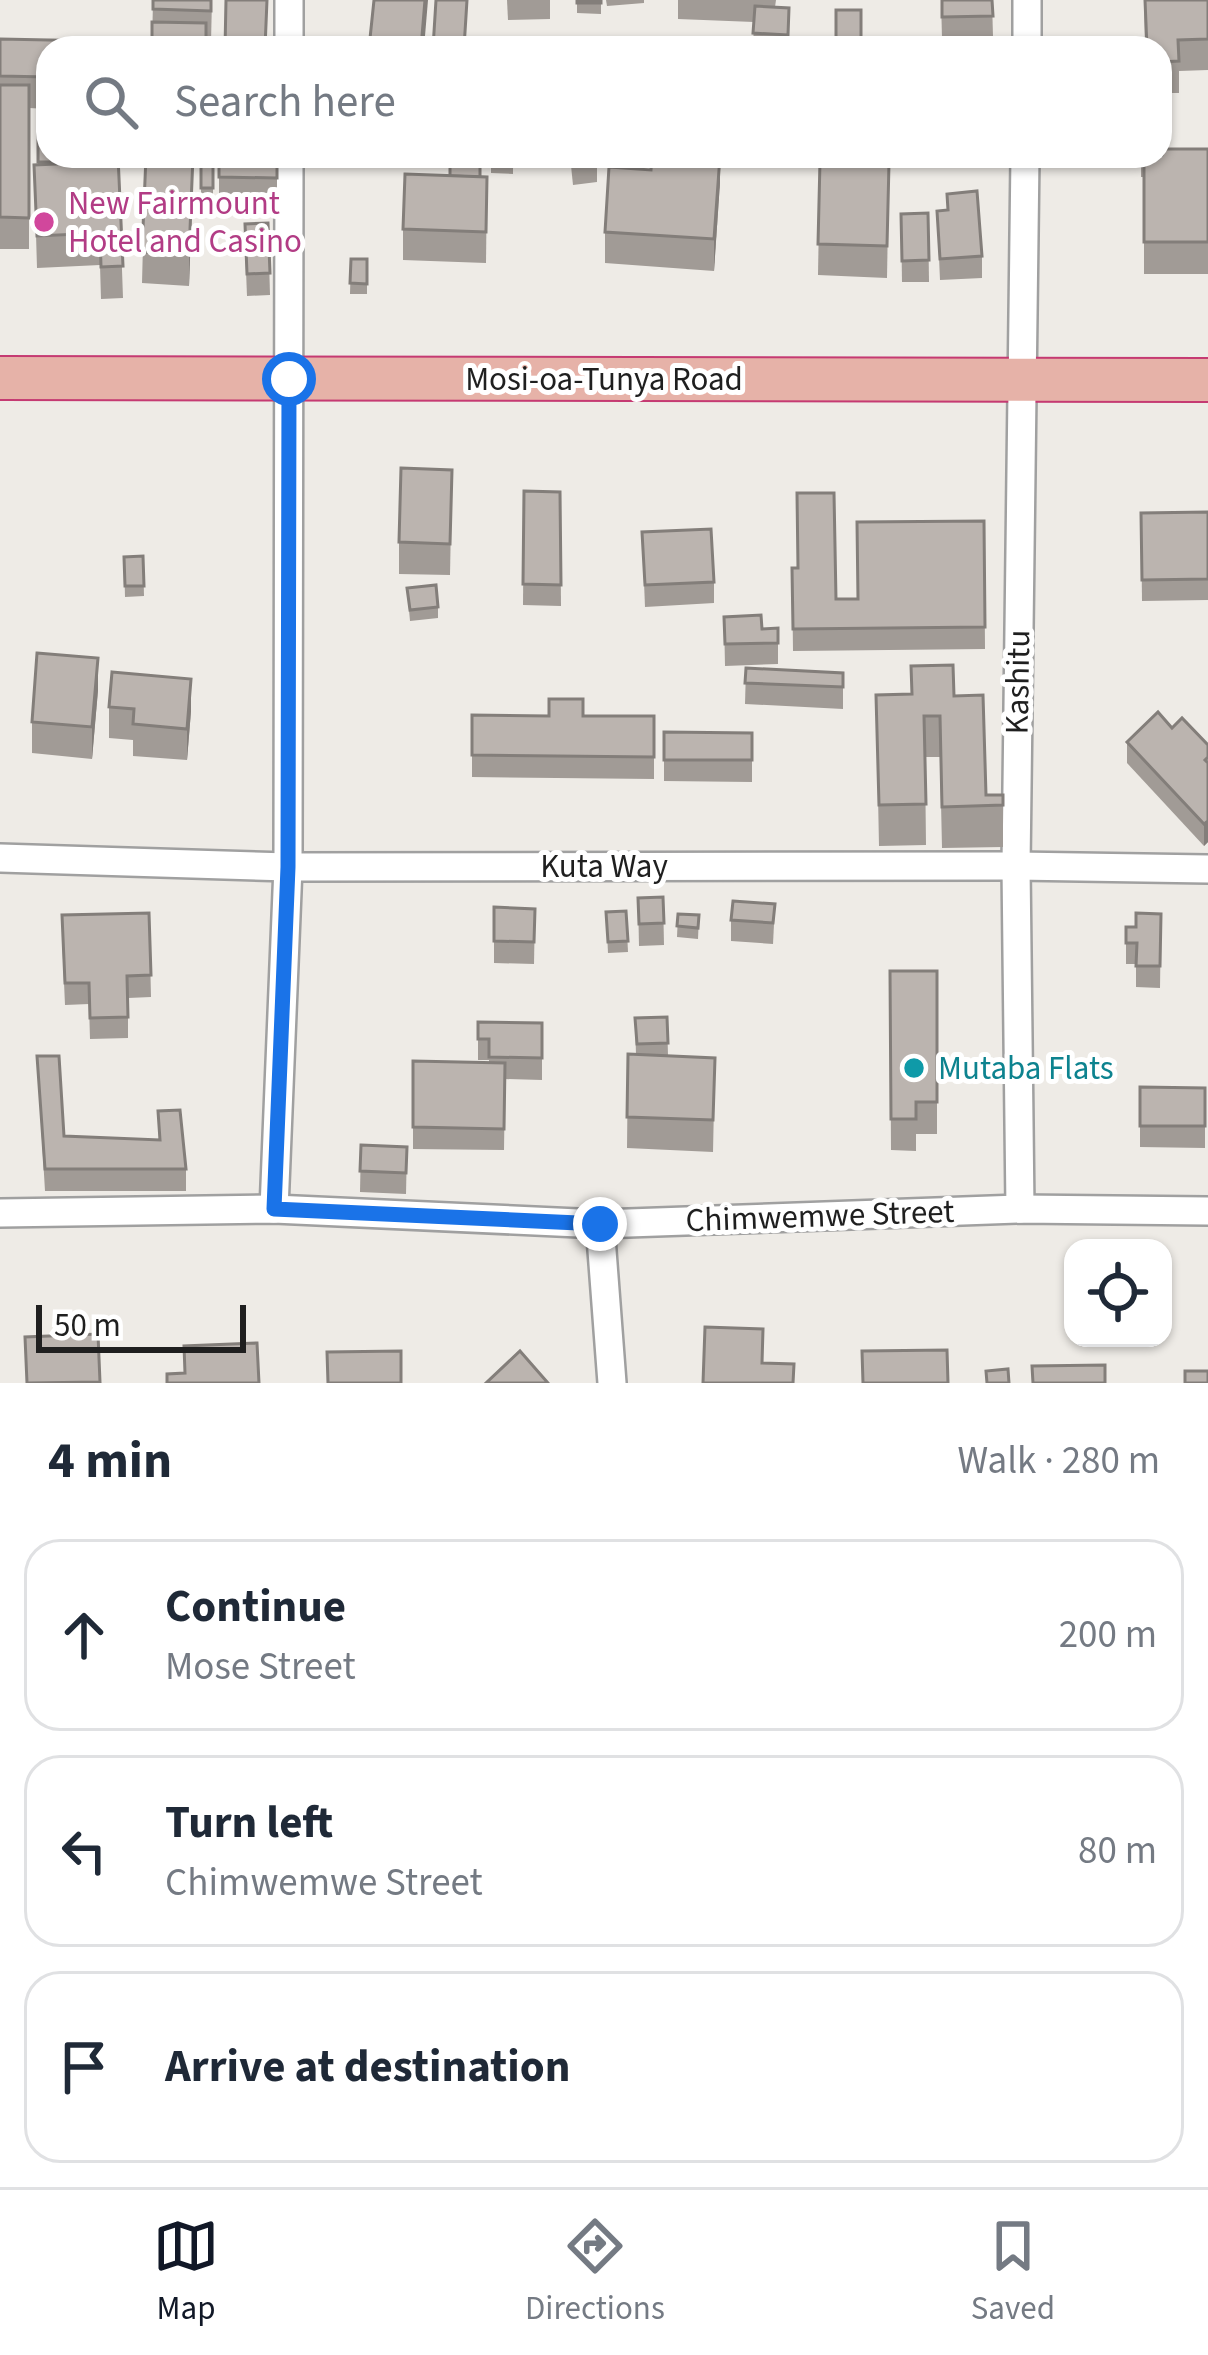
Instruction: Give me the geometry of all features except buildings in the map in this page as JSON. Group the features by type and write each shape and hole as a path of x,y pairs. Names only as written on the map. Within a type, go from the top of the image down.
{"highway":[{"name":"Mosi-oa-Tunya Road","path":"0,378 1208,380"}],"street":[{"path":"289,0 289,36"},
{"path":"1027,0 1027,36"},
{"path":"274,1209 288,867 289,168"},
{"name":"Kashitu","path":"1020,1209 1016,866 1025,168"},
{"name":"Kuta Way","path":"0,858 288,867 1208,869"},
{"name":"Chimwemwe Street","path":"0,1214 274,1209 600,1224 1020,1209 1208,1211"},
{"path":"600,1224 612,1383"}],"place":[{"name":"New Fairmount Hotel and Casino","path":"44,222"},
{"name":"Mutaba Flats","path":"914,1068"}],"route":[{"path":"289,379 288,867 274,1209 600,1224"}]}
